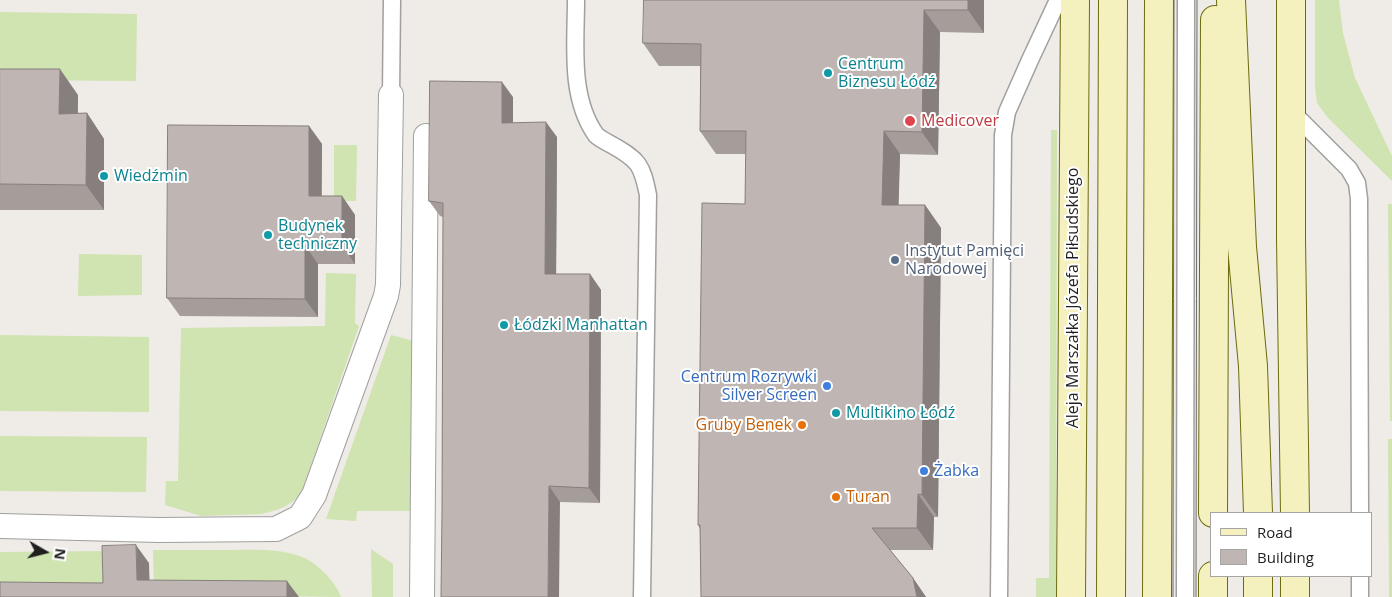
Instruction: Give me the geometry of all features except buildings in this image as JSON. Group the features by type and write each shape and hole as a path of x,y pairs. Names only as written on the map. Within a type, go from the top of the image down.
{"main road":[{"name":"Aleja Marszałka Józefa Piłsudskiego","path":"1071,597 1075,0"},
{"path":"1111,597 1113,0"},
{"path":"1157,597 1159,0"},
{"path":"1213,512 1215,0"},
{"path":"1231,0 1242,247 1253,366 1258,512"},
{"path":"1291,0 1295,512"},
{"path":"1213,577 1213,597"},
{"path":"1258,577 1258,597"},
{"path":"1295,577 1295,597"}],"street":[{"path":"0,526 159,530 276,529 300,517 314,495 386,296 388,285 391,95"},
{"path":"422,597 426,136"}],"lane":[{"path":"391,95 392,0"},
{"path":"576,0 576,77 578,93 587,118 598,137 629,155 638,163 644,175 648,195 642,597"},
{"path":"999,597 1003,134 1007,112 1058,0"},
{"path":"1185,597 1186,0"},
{"path":"1291,111 1349,169 1357,183 1360,209 1360,512"},
{"path":"1360,577 1360,597"}],"green space":[{"path":"1315,0 1339,0 1343,33 1355,78 1392,156 1392,181 1328,118 1317,103 1315,86"},
{"path":"0,12 137,14 136,81 0,80"},
{"path":"1051,130 1057,130 1056,597 1036,597 1036,578 1049,578"},
{"path":"334,145 357,145 356,201 334,201"},
{"path":"1388,204 1392,204 1392,421 1390,421"},
{"path":"79,254 142,255 142,295 78,296"},
{"path":"326,273 356,274 355,323 359,326 302,491 296,499 286,506 261,514 201,516 165,505 166,481 178,481 181,328 325,326"},
{"path":"0,335 149,337 149,412 0,411"},
{"path":"391,335 418,342 417,511 357,511 356,521 326,519"},
{"path":"0,436 147,437 146,492 0,491"},
{"path":"1388,439 1392,439 1392,597 1389,597"},
{"path":"371,549 393,564 393,597 372,597"},
{"path":"153,550 257,550 293,554 302,557 319,568 335,585 341,597 154,594"},
{"path":"110,551 110,597 0,597 0,552"}],"tram line":[{"path":"1173,597 1174,0"},
{"path":"1196,597 1197,0"}],"place":[{"name":"Centrum Biznesu Łódź","path":"828,73"},
{"name":"Medicover","path":"910,121"},
{"name":"Wiedźmin","path":"104,176"},
{"name":"Budynek techniczny","path":"268,235"},
{"name":"Instytut Pamięci Narodowej","path":"895,260"},
{"name":"Łódzki Manhattan","path":"504,325"},
{"name":"Centrum Rozrywki Silver Screen","path":"827,386"},
{"name":"Multikino Łódź","path":"836,413"},
{"name":"Gruby Benek","path":"802,425"},
{"name":"Żabka","path":"924,471"},
{"name":"Turan","path":"836,497"}]}
